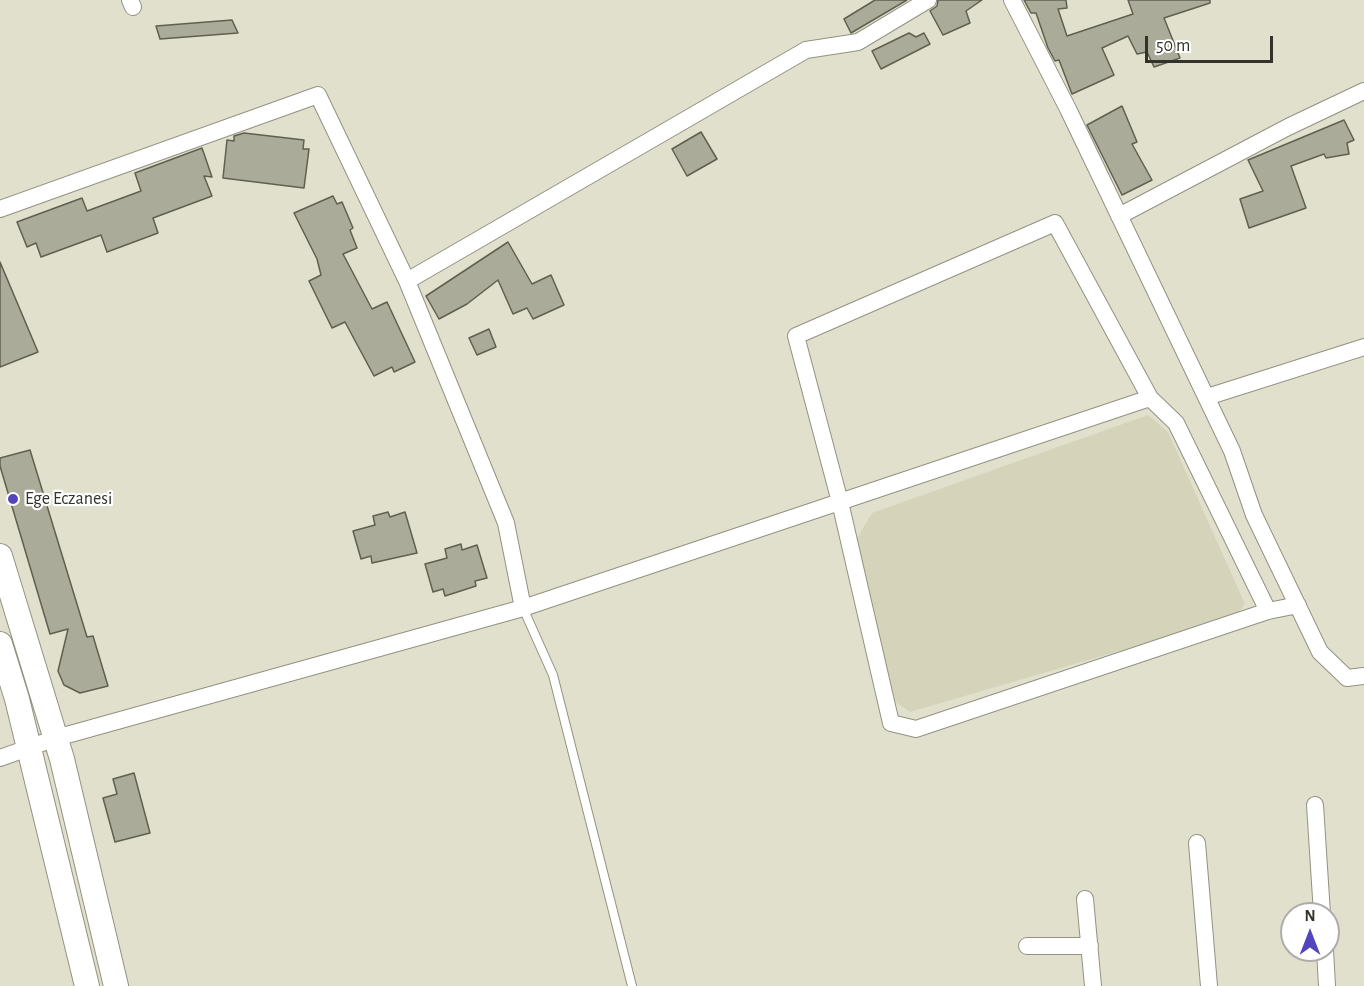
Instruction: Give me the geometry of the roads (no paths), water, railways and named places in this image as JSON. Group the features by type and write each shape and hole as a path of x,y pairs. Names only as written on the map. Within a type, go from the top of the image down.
{"main road":[{"path":"0,556 56,738 116,986"},
{"path":"0,644 87,986"}],"street":[{"path":"407,280 806,50 858,42 928,0"},
{"path":"1012,0 1207,397 1232,451 1254,515 1320,651 1347,678 1364,676"},
{"path":"1119,216 1288,127 1364,91"},
{"path":"0,209 318,95 407,280 506,523 524,608"},
{"path":"1268,611 1176,423 1150,399 1055,223 796,336 840,502 891,723 916,729 1268,611 1298,605"},
{"path":"1207,397 1364,347"},
{"path":"0,758 56,738 524,608 1150,399"},
{"path":"1315,805 1321,902"},
{"path":"1197,843 1209,986"},
{"path":"1085,900 1093,986"},
{"path":"1027,946 1090,946"},
{"path":"1325,962 1327,986"}],"lane":[{"path":"524,608 553,675 632,986"}],"place":[{"name":"Ege Eczanesi","path":"13,499"}]}
